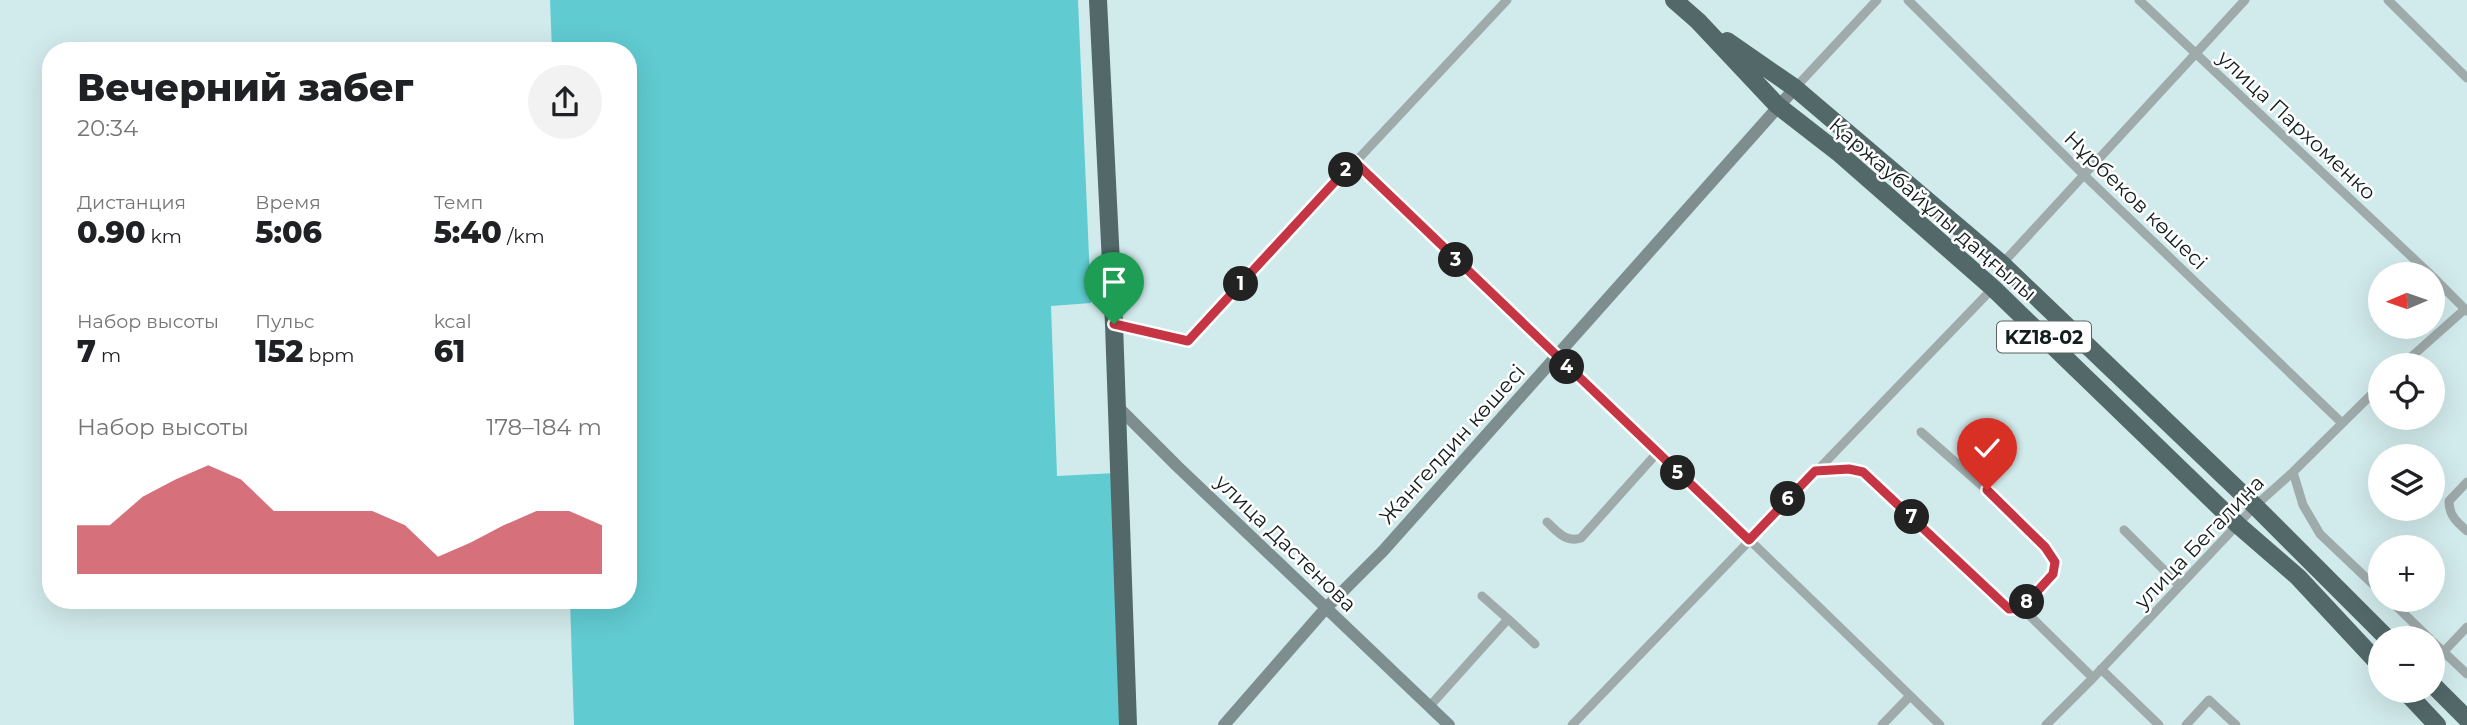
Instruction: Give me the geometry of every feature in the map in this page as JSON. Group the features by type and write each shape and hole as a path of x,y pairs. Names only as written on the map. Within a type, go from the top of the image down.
{"highway":[{"path":"1098,0 1114,324 1128,725"},
{"name":"Қаржаубайұлы даңғылы","path":"1674,0 1698,21 1777,105 1840,154 1993,288 2238,525 2298,577 2368,651"},
{"name":"Қаржаубайұлы даңғылы","path":"1698,21 1795,88 2003,264 2255,506 2375,626"},
{"path":"2445,697 2467,719"},
{"path":"2416,703 2437,725"}],"street":[{"path":"1114,324 1188,341 1507,0"},
{"name":"Жангелдин көшесі","path":"1224,725 1326,608 1383,551 1777,105 1877,0"},
{"name":"Нұрбеков көшесі","path":"1908,0 2084,175 2342,423"},
{"name":"улица Пархоменко","path":"2139,0 2417,262"},
{"path":"2003,264 2245,0"},
{"path":"2388,0 2467,78"},
{"path":"1354,161 1940,725"},
{"path":"1573,725 1993,288"},
{"name":"улица Пархоменко","path":"2445,288 2466,310"},
{"path":"2458,300 2467,291"},
{"path":"2416,353 2466,310"},
{"name":"улица Бегалина","path":"2046,725 2094,678 2255,506 2368,398"},
{"name":"улица Дастенова","path":"1117,406 1449,725"},
{"path":"1815,471 1849,469 1863,472 2009,609 2022,608 2053,574 2055,562 2050,553 1987,490 1921,432"},
{"path":"1547,522 1564,537 1574,540 1581,538 1657,453"},
{"path":"2293,472 2303,505 2320,534 2368,580"},
{"path":"2467,482 2449,501 2449,511 2467,531"},
{"path":"2124,530 2179,585"},
{"path":"1482,596 1535,644"},
{"path":"2022,608 2094,678"},
{"path":"2402,612 2416,626"},
{"path":"1429,707 1508,619"},
{"path":"2445,651 2467,627"},
{"path":"2445,653 2467,674"},
{"path":"2101,669 2159,725"},
{"path":"1882,725 1910,696"},
{"path":"2186,725 2209,700 2236,725"}],"shaded area":[{"path":"550,0 1078,0 1091,303 1051,306 1057,476 1116,473 1122,725 574,725 570,609 637,609 637,42 552,42"}],"route":[{"path":"1114,324 1188,341 1354,161 1749,540 1815,471 1849,469 1863,472 2009,609 2022,608 2053,574 2055,562 2045,547 1987,490"}]}
